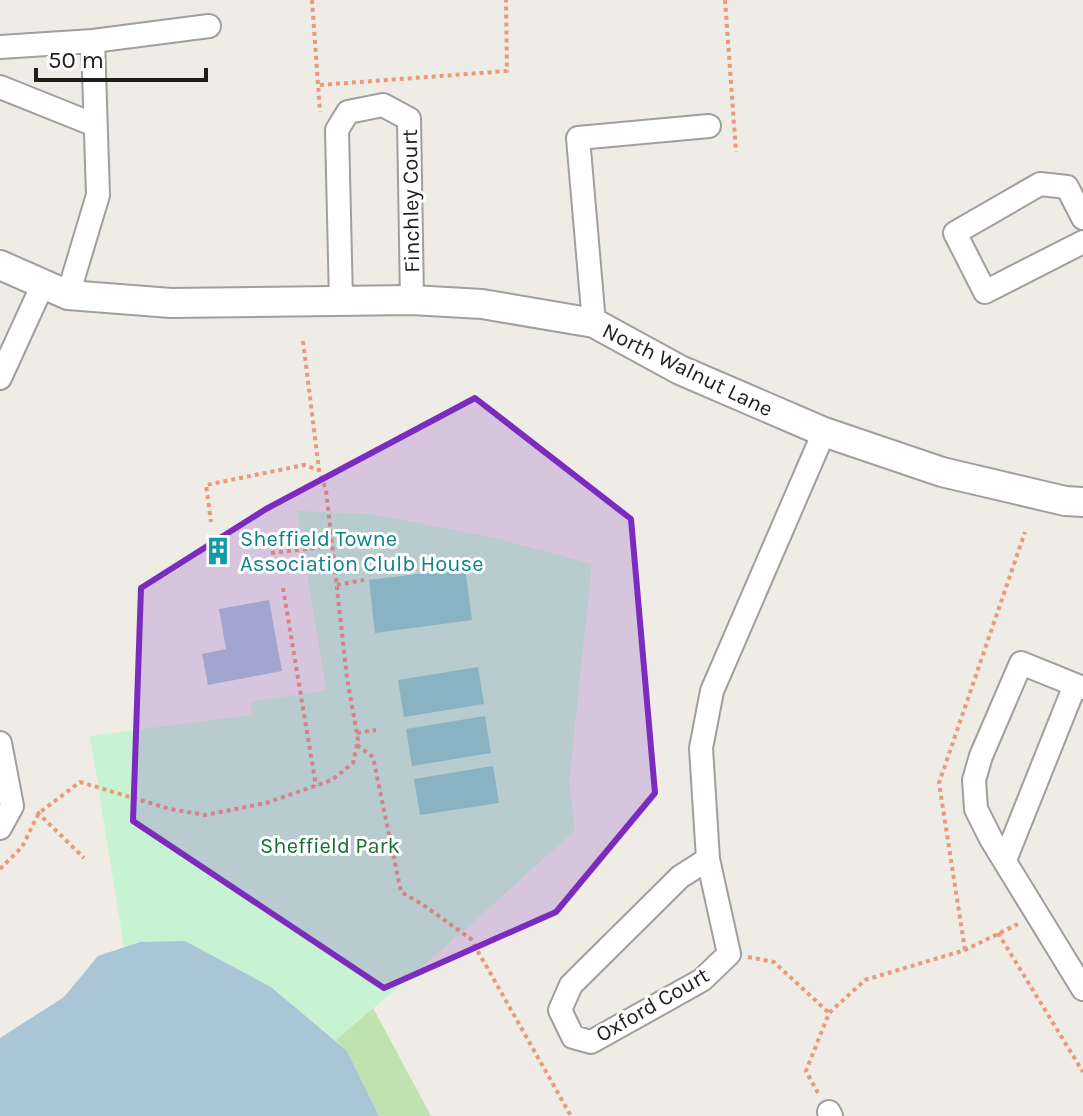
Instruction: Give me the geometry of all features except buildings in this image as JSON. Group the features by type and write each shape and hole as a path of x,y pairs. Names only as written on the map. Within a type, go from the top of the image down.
{"street":[{"path":"0,47 93,41 209,26"},
{"path":"0,378 55,290 98,195 93,41"},
{"path":"0,87 95,125"},
{"name":"Finchley Court","path":"341,301 337,130 348,112 383,105 409,119 412,300"},
{"path":"594,323 578,138 709,126"},
{"path":"1083,218 1067,187 1040,184 955,233 985,292 1083,242"},
{"name":"North Walnut Lane","path":"0,265 55,290 171,303 412,300 482,304 594,323 680,370 824,432 942,472 1065,501 1083,502"},
{"name":"Oxford Court","path":"708,859 680,877 571,985 560,1010 573,1037 591,1042 702,980 729,954 708,859 701,748 712,691 824,432"},
{"path":"1005,860 1079,687 1021,663 981,756 974,780 976,809 991,839 1083,989"},
{"path":"0,828 12,806 1,755"}],"path":[{"path":"320,85 507,71 506,0"},
{"path":"725,0 736,152"},
{"path":"0,869 22,847 39,813 80,782 170,809 205,815 266,803 316,786 332,780 353,763 357,733 347,678 326,490 315,449 303,341"},
{"path":"211,522 206,485 304,465 319,470"},
{"path":"271,553 332,546"},
{"path":"337,585 364,580"},
{"path":"283,588 316,786"},
{"path":"357,733 376,730"},
{"path":"357,745 373,757 401,892 471,939 571,1116"},
{"path":"12,806 29,803 84,858"},
{"path":"830,1114 806,1071 829,1013 865,980 965,950 1037,914"},
{"path":"998,933 1083,1072"},
{"path":"729,954 774,962 829,1013"}],"highlighted area":[{"path":"475,398 631,519 655,793 556,912 384,988 133,821 141,588 266,509"}],"green space":[{"name":"Sheffield Park","path":"297,511 372,514 495,538 592,564 569,782 575,830 335,1041 271,987 140,942 124,947 90,736 252,715 251,702 326,690"},
{"path":"373,1008 431,1116 379,1116 347,1051 335,1040"}],"shaded area":[{"path":"465,568 472,620 375,633 369,580"},
{"path":"269,600 282,671 208,685 202,654 226,649 219,609"},
{"path":"478,667 484,704 404,717 398,680"},
{"path":"485,716 491,753 412,766 406,729"},
{"path":"493,766 499,803 420,815 414,779"},
{"path":"185,941 271,987 347,1051 379,1116 0,1116 0,1038 64,997 98,956 140,942"}],"place":[{"name":"Sheffield Towne Association Clulb House","path":"218,551"}]}
